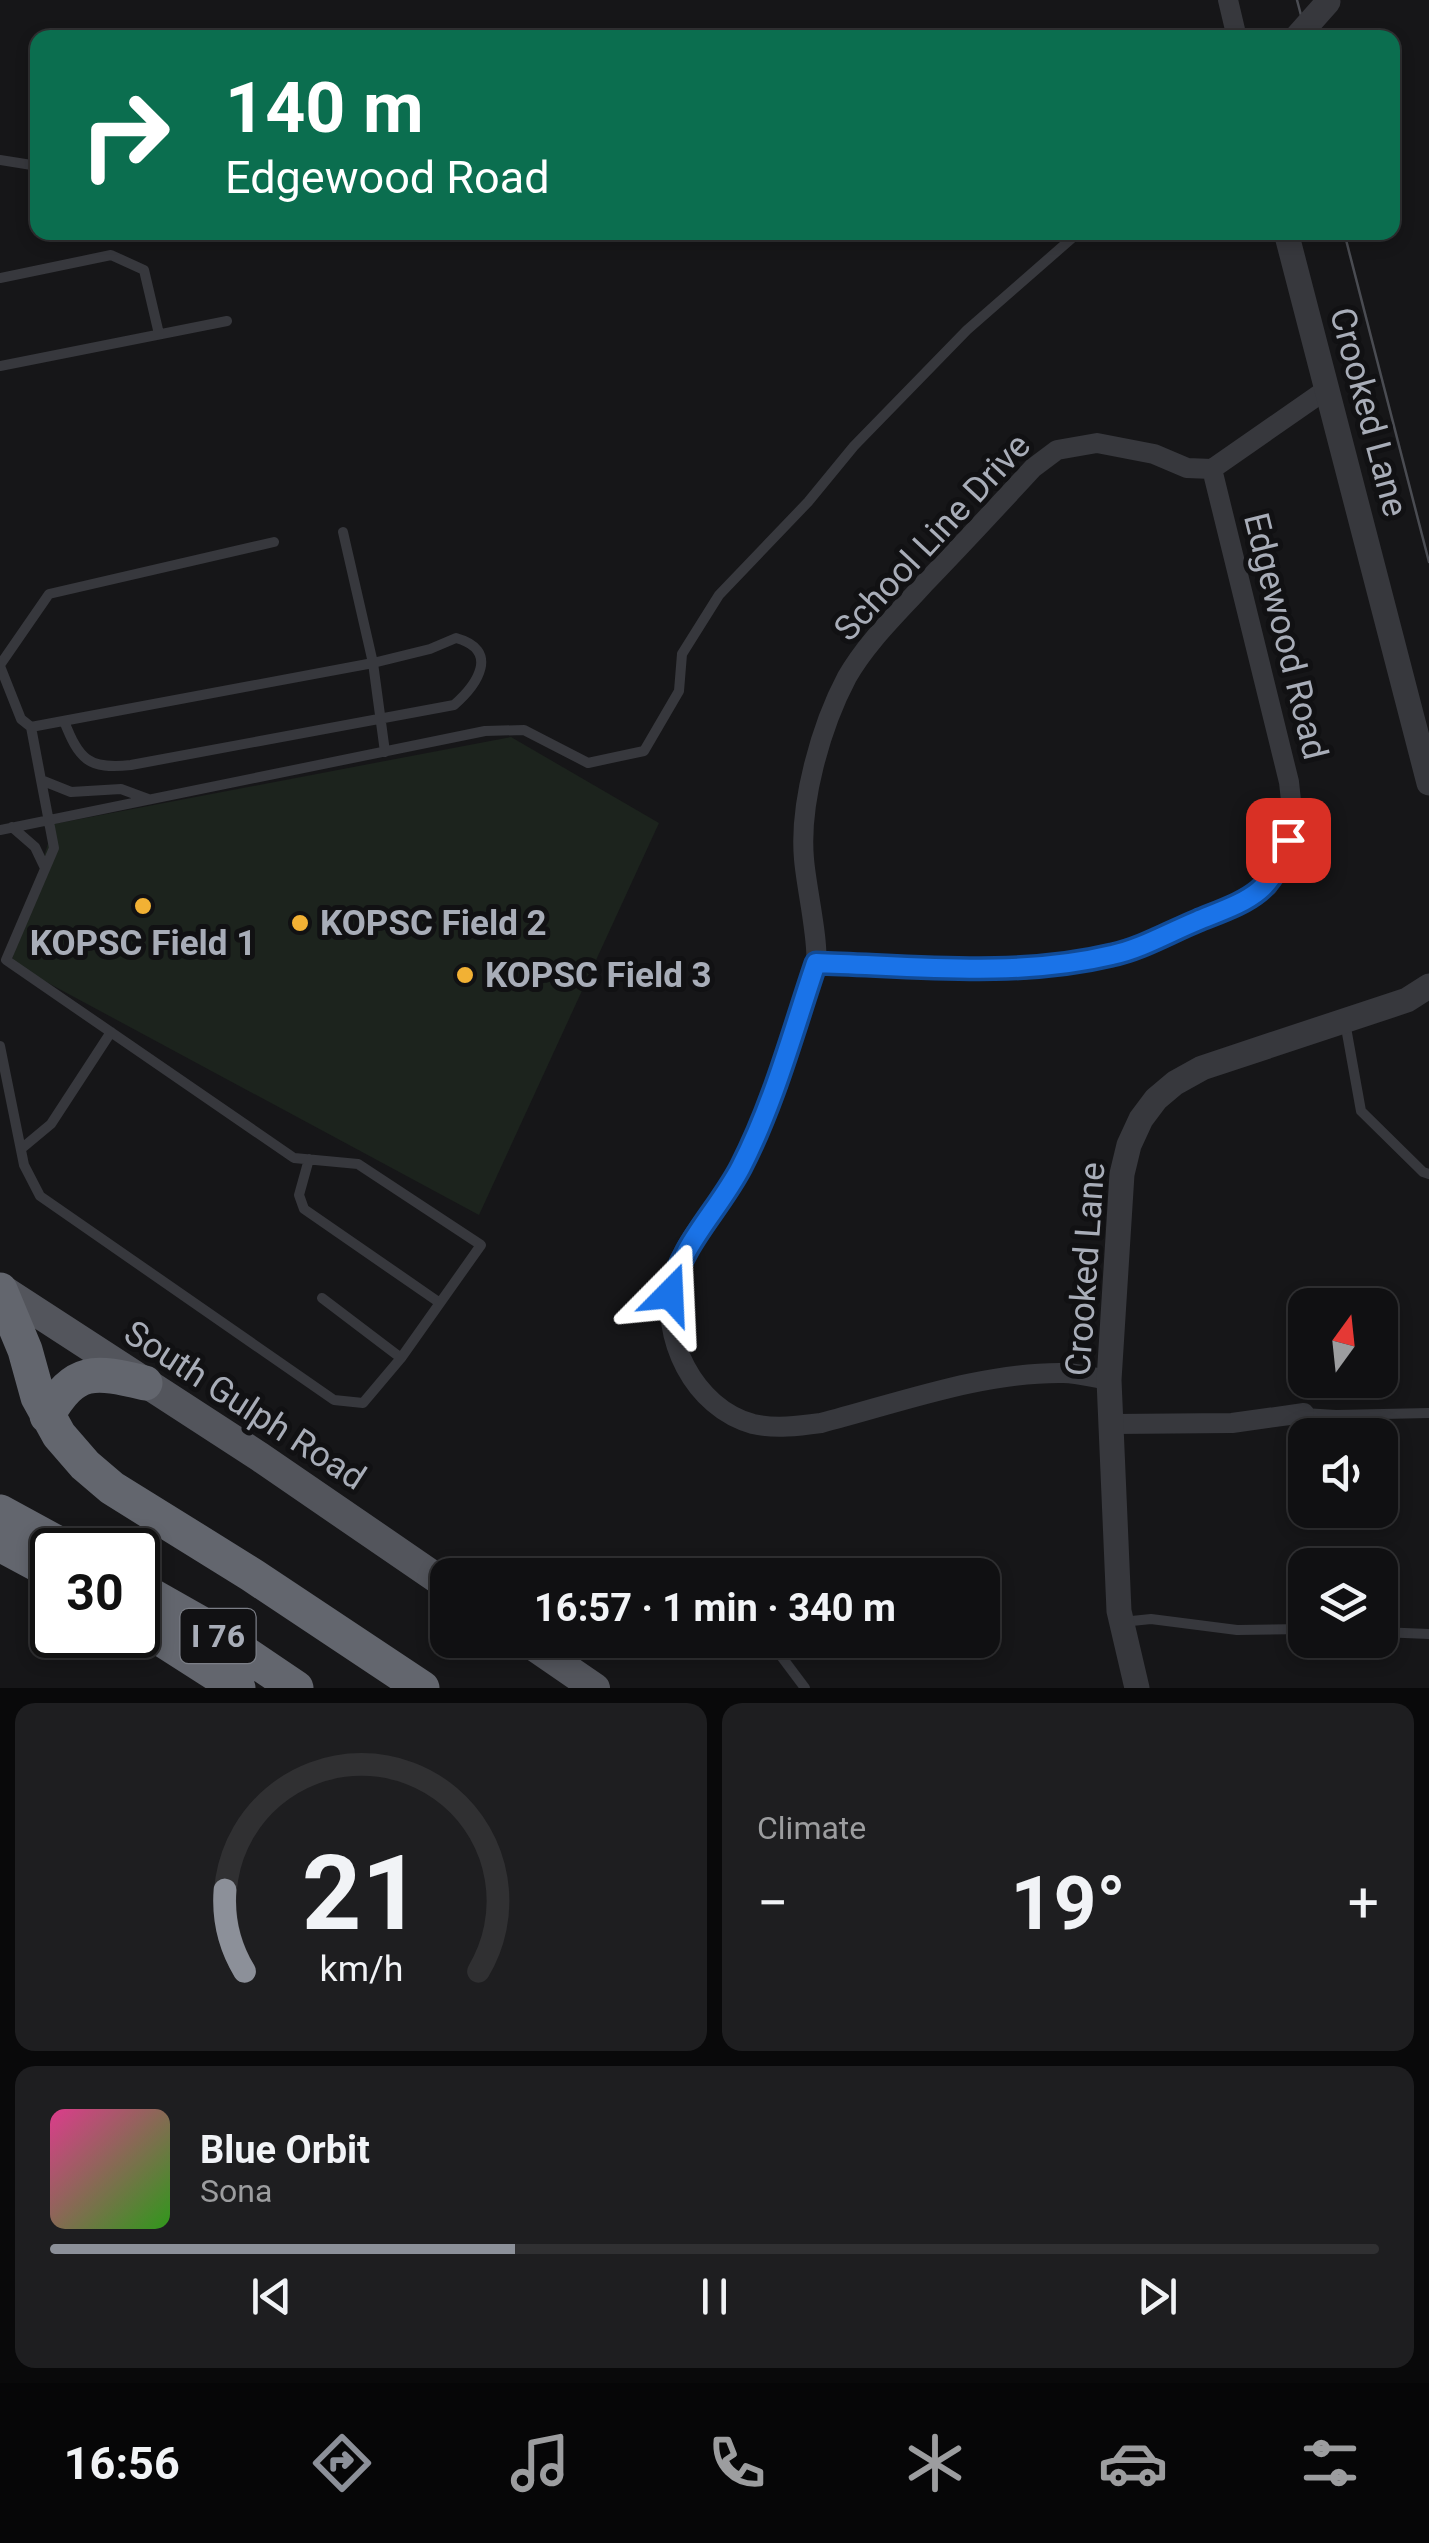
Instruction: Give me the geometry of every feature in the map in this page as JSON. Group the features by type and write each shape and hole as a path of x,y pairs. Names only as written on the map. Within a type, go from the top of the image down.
{"highway":[{"path":"0,1289 47,1416 72,1452 112,1488 422,1688"},
{"path":"47,1416 64,1388 78,1379 101,1376 145,1383"},
{"path":"0,1512 30,1528"},
{"path":"0,1544 30,1560"},
{"name":"I 76","path":"160,1600 296,1688"},
{"name":"I 76","path":"160,1638 238,1688"}],"main road":[{"name":"South Gulph Road","path":"0,1289 260,1457 430,1574"},
{"path":"552,1658 595,1688"}],"street":[{"path":"1228,0 1235,30"},
{"path":"1303,30 1329,1"},
{"name":"Crooked Lane","path":"1288,240 1429,783"},
{"path":"1212,469 1327,389"},
{"name":"School Line Drive","path":"1109,1380 1069,1373 1030,1374 796,1426 753,1424 710,1401 691,1379 671,1318 670,1294 674,1274 692,1238 740,1169 754,1139 816,963 803,854 810,780 832,709 848,675 873,639 1033,468 1057,450 1097,443 1154,454 1187,468 1212,469"},
{"name":"Edgewood Road","path":"816,963 1022,970 1116,955 1246,901 1268,886 1282,864 1288,840 1292,810 1289,782 1212,469"},
{"name":"Crooked Lane","path":"1137,1688 1121,1622 1109,1380 1122,1174 1129,1144 1140,1119 1156,1099 1202,1068 1407,1000 1429,986"},
{"path":"1114,1424 1232,1423 1304,1413"}],"lane":[{"path":"0,160 30,165"},
{"path":"6,828 485,732 524,730 588,763 644,751 679,691 682,654 719,595 808,502 854,446 967,330 1070,240"},
{"path":"0,278 110,254 144,270 159,334"},
{"path":"0,366 227,321"},
{"path":"343,532 373,663 385,752"},
{"path":"0,1046 24,1165 40,1196 334,1400 363,1403 401,1358 481,1246 358,1164 294,1158 111,1032 3,964 54,848 31,726 21,718 0,666 49,594 274,542"},
{"path":"31,726 373,663 430,649 456,638 471,644 482,662 472,686 454,705 108,768 75,749 64,720"},
{"path":"41,780 71,792 122,789 149,800"},
{"path":"6,828 35,847 45,868"},
{"path":"1345,1021 1361,1110 1429,1174"},
{"path":"21,1149 51,1124 111,1032"},
{"path":"309,1160 299,1195 304,1209 440,1302"},
{"path":"322,1298 401,1358"},
{"path":"1304,1413 1429,1412"},
{"path":"1121,1622 1151,1619 1237,1630 1288,1629"},
{"path":"1398,1633 1429,1634"},
{"path":"783,1658 806,1688"}],"shaded area":[{"path":"511,737 659,823 479,1215 11,963 54,824"}],"tram line":[{"path":"1297,0 1305,30"},
{"path":"1346,240 1429,562"}],"place":[{"name":"KOPSC Field 1","path":"143,906"},
{"name":"KOPSC Field 2","path":"300,923"},
{"name":"KOPSC Field 3","path":"465,975"}],"route":[{"path":"670,1294 674,1274 692,1238 740,1169 754,1139 816,963 1022,970 1116,955 1246,901 1268,886 1282,864 1288,840"}]}
